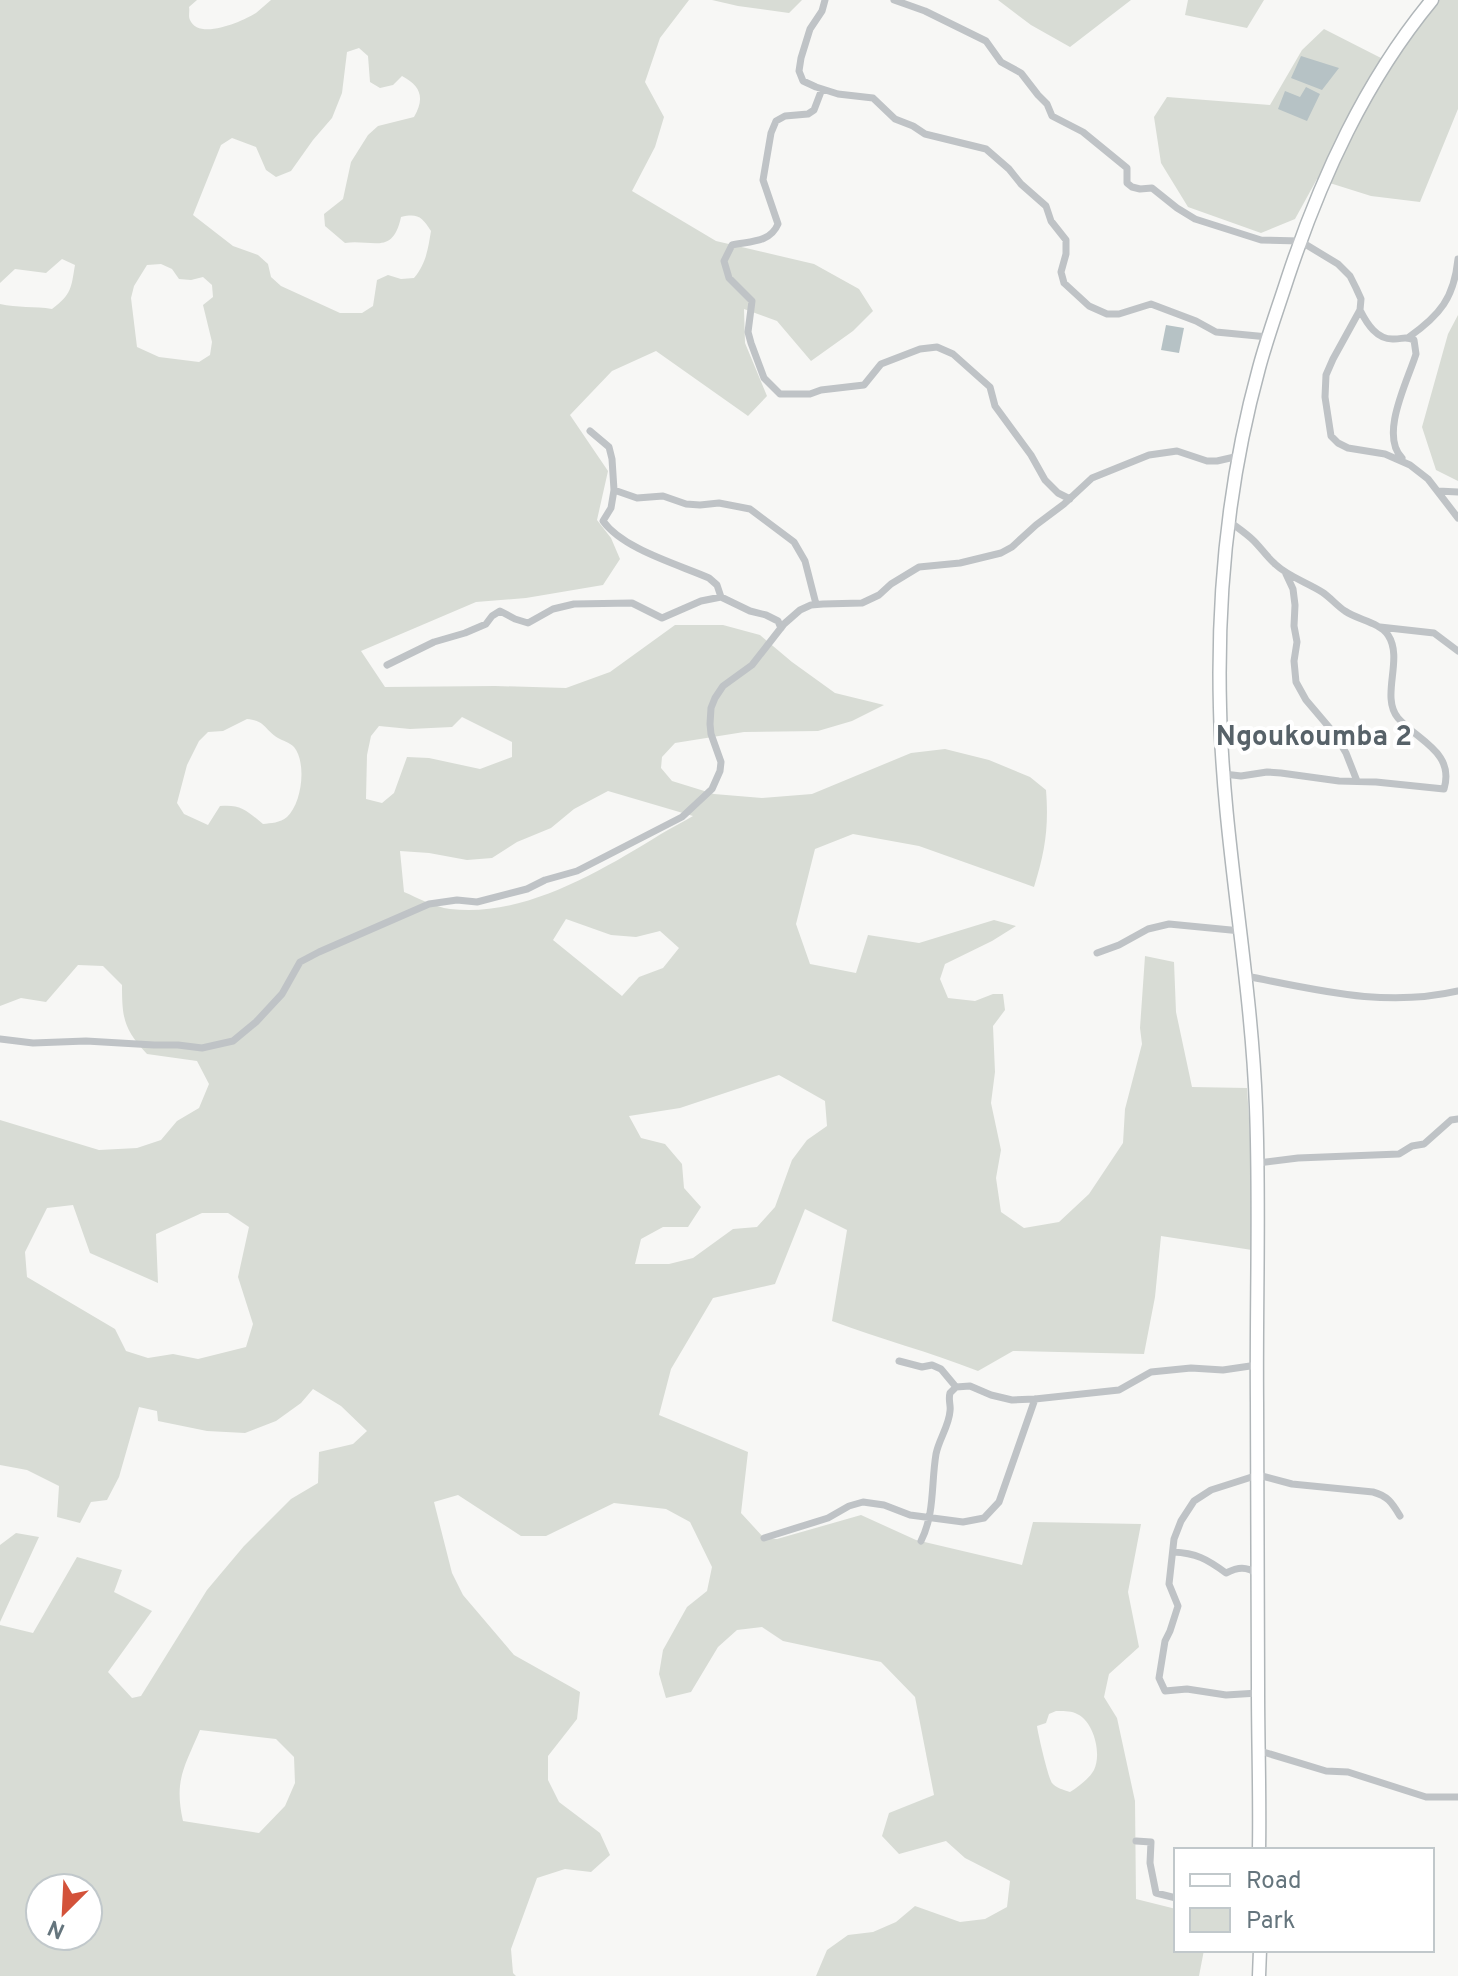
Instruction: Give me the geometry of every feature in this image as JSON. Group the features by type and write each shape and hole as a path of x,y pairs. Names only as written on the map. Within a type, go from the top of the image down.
{"main road":[{"path":"1259,1848 1255,1185 1258,1163 1246,976 1224,774 1220,711 1221,610 1239,456 1258,371 1300,241 1345,134 1389,57 1432,0"},
{"path":"1259,1976 1260,1952"}],"street":[{"path":"825,0 810,29 799,71 803,81 838,94 873,98 895,119 925,134 986,149 1046,206 1051,221 1066,240 1061,272 1064,283 1089,306 1107,314 1119,314 1151,304 1216,332 1268,337"},
{"path":"894,0 925,11 986,41 1001,62 1021,73 1047,104 1052,116 1083,132 1127,168 1127,183 1132,187 1152,188 1195,219 1261,240 1300,241 1330,259 1350,276 1361,299 1360,310 1326,375 1325,397 1331,436 1348,448 1385,454 1410,465"},
{"path":"822,89 814,110 808,114 785,116 776,121 771,133 763,180 778,224 774,234 766,239 732,245 724,261 729,278 752,301 748,332 764,378 780,394 794,395 864,385 881,364 920,349 937,347 953,354 990,387 995,406 1045,480 1058,493 1070,499"},
{"path":"1360,310 1366,323 1377,334 1396,339 1409,337 1443,308 1452,288 1458,259"},
{"path":"1409,337 1414,340 1416,354 1394,419 1393,439 1398,455 1428,479 1458,518"},
{"path":"590,431 609,447 614,490 611,508 603,521 610,529 641,548 709,578 717,585 721,597"},
{"path":"0,1039 33,1043 86,1041 202,1048 233,1041 282,994 300,962 319,952 429,904 457,900 477,902 577,871 682,817 712,789 720,771 721,762 710,724 715,698 723,686 752,665 781,628 800,610 816,604 862,603 919,567 960,563 1001,553 1092,478 1149,455 1177,451 1207,461 1239,456"},
{"path":"614,490 637,498 663,496 686,504 719,503 750,509 794,542 805,561 816,604"},
{"path":"1438,491 1458,492"},
{"path":"1224,774 1241,776 1267,772 1444,789 1446,784 1439,753 1396,716 1391,680 1395,656 1387,635 1378,627 1345,612 1323,592 1285,572 1230,522"},
{"path":"1285,572 1293,589 1295,605 1296,682 1306,700 1334,733 1357,781"},
{"path":"387,665 434,642 486,624 500,611 528,623 553,609 574,604 632,603 662,618 701,601 721,597 778,621 781,628"},
{"path":"1378,627 1434,633 1458,651"},
{"path":"1097,953 1148,929 1169,924 1241,931"},
{"path":"1246,976 1366,998 1423,998 1458,991"},
{"path":"1258,1163 1298,1158 1399,1154 1412,1146 1424,1144 1451,1120 1458,1119"},
{"path":"899,1361 941,1369 956,1387"},
{"path":"921,1541 933,1495 935,1456 951,1409 948,1400 950,1393 956,1387 970,1386 1012,1400 1035,1399 1119,1390 1151,1372 1191,1368 1223,1370 1257,1365"},
{"path":"764,1538 817,1522 863,1502 929,1518 963,1522 984,1518 999,1502 1035,1399"},
{"path":"1258,1693 1226,1695 1187,1689 1165,1691 1159,1678 1165,1641 1178,1606 1169,1584 1174,1539 1194,1501 1211,1490 1258,1475 1292,1484 1385,1495 1400,1516"},
{"path":"1173,1552 1204,1557 1226,1573 1237,1568 1249,1568 1258,1574"},
{"path":"1260,1751 1326,1771 1348,1772 1426,1797 1458,1797"},
{"path":"1136,1841 1151,1842 1150,1863 1156,1893 1174,1898"}],"green space":[{"path":"0,0 197,0 189,7 190,20 202,29 211,29 250,16 271,0 689,0 660,38 645,82 664,117 655,147 632,191 716,241 814,264 859,289 873,311 853,331 811,361 777,321 744,309 745,343 767,396 748,416 656,351 612,371 570,415 608,471 597,520 611,538 620,559 603,585 526,598 476,602 361,651 385,687 566,688 610,672 675,625 723,625 760,635 835,693 884,705 852,721 818,731 744,732 675,743 662,757 661,768 672,781 714,794 762,798 812,794 911,753 945,749 989,760 1030,777 1046,790 1045,839 1034,887 919,846 853,834 815,849 796,924 810,964 856,973 868,935 919,943 994,920 1016,926 945,964 940,979 948,998 975,1001 993,994 1003,994 1005,1010 993,1026 995,1072 991,1103 1001,1150 996,1178 1001,1212 1024,1228 1059,1222 1089,1194 1123,1143 1125,1109 1142,1044 1140,1028 1145,956 1174,962 1176,1012 1192,1087 1247,1088 1252,1250 1161,1236 1155,1297 1144,1354 1013,1351 978,1371 832,1321 847,1230 805,1209 775,1284 713,1298 671,1369 659,1415 748,1452 741,1513 764,1538 777,1539 861,1515 916,1540 1022,1565 1033,1522 1141,1524 1128,1592 1139,1647 1109,1674 1104,1697 1117,1718 1135,1801 1136,1899 1174,1908 1174,1952 1204,1952 1199,1976 816,1976 827,1950 848,1935 873,1932 896,1922 915,1906 960,1922 985,1919 1007,1907 1010,1881 965,1858 946,1841 899,1854 882,1836 889,1813 934,1795 915,1697 881,1662 783,1641 762,1627 737,1630 718,1647 691,1692 666,1698 659,1674 663,1650 687,1607 707,1591 712,1567 690,1522 666,1509 614,1503 546,1536 521,1536 458,1495 434,1502 452,1573 463,1595 514,1655 580,1692 577,1719 548,1756 548,1780 559,1802 600,1833 610,1855 591,1872 565,1869 537,1878 511,1949 513,1973 516,1976 0,1976 0,1625 33,1633 77,1557 122,1570 114,1592 152,1611 108,1672 132,1698 141,1696 207,1590 244,1546 291,1499 318,1483 319,1452 353,1444 367,1431 341,1406 313,1389 301,1403 276,1421 245,1433 207,1431 158,1421 157,1411 139,1407 119,1477 107,1500 91,1502 80,1523 57,1517 59,1486 27,1470 0,1465 0,1120 99,1150 137,1148 161,1140 177,1121 199,1108 209,1084 197,1061 147,1054 126,1023 122,985 103,966 78,965 46,1002 21,998 0,1006 0,304 52,309 70,290 75,265 62,259 46,273 15,269 0,283","holes":["359,48 368,56 370,82 380,88 393,85 402,76 417,88 419,104 414,117 378,126 368,135 351,162 343,199 324,214 325,226 345,243 387,241 393,237 401,217 407,216 419,217 431,231 424,262 414,278 401,279 388,275 377,280 373,306 362,313 340,313 281,286 271,277 268,264 258,255 233,246 193,215 221,145 232,138 256,147 266,170 276,177 291,171 332,118 342,93 347,52","161,264 172,269 179,279 203,277 212,285 213,297 203,305 212,342 210,355 199,362 159,357 137,347 131,298 134,286 147,265","462,717 512,742 512,757 480,769 429,758 407,757 394,793 382,803 366,799 367,755 371,736 379,726 410,729 452,727","247,719 261,723 294,747 298,754 301,783 292,811 278,822 263,824 243,809 233,806 220,806 208,825 184,814 177,803 187,765 199,741 208,732 223,731","608,791 693,816 613,863 533,899 478,910 450,909 404,892 400,851 467,860 492,858 517,842 551,828 574,809","566,919 611,935 636,937 660,931 679,948 663,968 639,977 622,996 553,940","779,1075 825,1101 827,1126 807,1140 792,1160 775,1207 757,1227 733,1229 693,1258 669,1264 635,1264 641,1239 663,1227 688,1227 701,1207 684,1188 682,1164 665,1144 641,1138 629,1116 680,1108","73,1205 90,1253 158,1283 156,1234 202,1213 228,1213 249,1227 238,1277 253,1324 246,1347 198,1359 173,1354 148,1358 126,1351 115,1329 27,1277 25,1252 47,1208","1056,1711 1075,1713 1087,1723 1095,1738 1097,1755 1094,1770 1070,1792 1052,1783 1046,1764 1037,1726 1046,1723 1049,1714","200,1730 276,1739 294,1757 295,1783 285,1806 259,1833 183,1821 180,1784"]},
{"path":"712,0 802,0 789,13"},
{"path":"998,0 1131,0 1070,47 1031,25"},
{"path":"1188,0 1264,0 1247,28 1185,15"},
{"path":"1423,0 1458,0 1458,109 1420,202 1371,196 1317,179 1295,219 1261,233 1188,207 1161,163 1154,117 1167,97 1270,105 1302,50 1324,29 1381,58"},
{"path":"1458,315 1458,481 1436,470 1422,427 1448,334"},
{"path":"16,1533 39,1537 0,1622 0,1545"}],"shaded area":[{"path":"1301,56 1339,68 1322,90 1291,78"},
{"path":"1306,87 1320,94 1307,121 1278,109 1285,91 1300,97"},
{"path":"1166,325 1184,328 1179,353 1161,350"}],"district":[{"name":"Ngoukoumba 2","path":"1314,735"}]}
